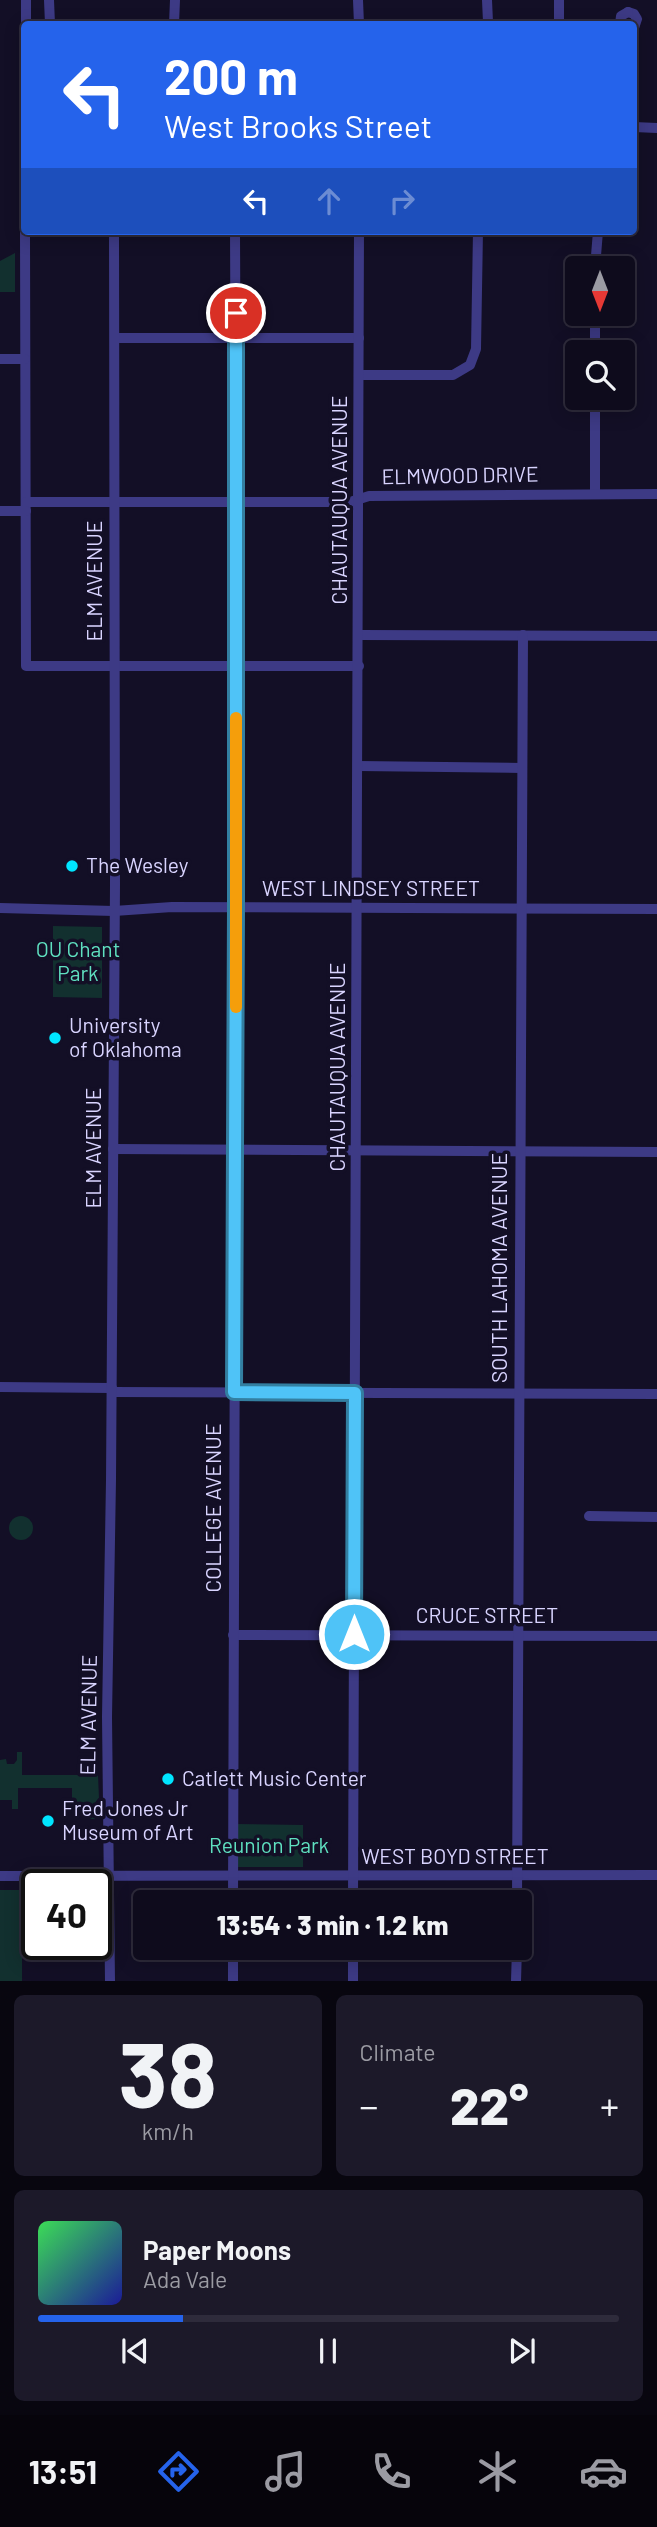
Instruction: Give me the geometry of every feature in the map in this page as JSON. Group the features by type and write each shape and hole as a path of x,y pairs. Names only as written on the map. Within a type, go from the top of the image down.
{"street":[{"path":"26,0 26,21"},
{"path":"50,0 50,21"},
{"path":"174,0 174,21"},
{"path":"358,0 359,21"},
{"path":"487,0 488,21"},
{"path":"559,0 559,21"},
{"path":"628,6 636,21"},
{"path":"637,127 657,128"},
{"path":"25,235 26,666 359,666"},
{"name":"ELM AVENUE","path":"110,1869 107,1717 112,1390 114,235"},
{"name":"COLLEGE AVENUE","path":"233,1890 237,667 235,235"},
{"name":"CHAUTAUQUA AVENUE","path":"353,1890 359,235"},
{"path":"359,375 453,375 470,365 476,349 478,235"},
{"path":"596,256 598,235"},
{"path":"115,338 359,338"},
{"path":"0,359 25,359"},
{"path":"595,410 595,494"},
{"name":"ELMWOOD DRIVE","path":"0,511 115,502 350,502 369,496 657,494"},
{"path":"359,635 657,636"},
{"name":"SOUTH LAHOMA AVENUE","path":"517,1890 523,635"},
{"path":"358,766 522,768"},
{"name":"WEST LINDSEY STREET","path":"0,908 114,911 172,907 657,909"},
{"path":"113,1149 657,1152"},
{"path":"0,1387 234,1392 657,1394"},
{"path":"589,1516 657,1517"},
{"name":"CRUCE STREET","path":"233,1635 657,1636"},
{"name":"WEST BOYD STREET","path":"112,1877 657,1875"},
{"name":"WEST BOYD STREET","path":"0,1876 21,1876"},
{"name":"ELM AVENUE","path":"110,1960 110,1981"},
{"path":"233,1960 233,1981"},
{"path":"353,1960 353,1981"},
{"path":"516,1981 517,1960"}],"green space":[{"path":"15,253 15,292 0,292 0,261"},
{"name":"OU Chant Park","path":"53,926 102,927 102,998 53,997"},
{"path":"21,1516 29,1520 33,1528 29,1536 21,1540 13,1536 9,1528 13,1520"},
{"path":"17,1752 22,1752 22,1775 98,1775 99,1798 96,1801 95,1819 72,1812 72,1788 18,1788 18,1809 12,1809 12,1800 0,1800 0,1760 6,1759 7,1764 14,1764"},
{"name":"Reunion Park","path":"234,1824 303,1825 303,1867 236,1867"},
{"path":"0,1890 21,1890 22,1981 0,1981"}],"slow traffic":[{"path":"236,718 236,1007"}],"place":[{"name":"The Wesley","path":"72,866"},
{"name":"University of Oklahoma","path":"55,1038"},
{"name":"Catlett Music Center","path":"168,1779"},
{"name":"Fred Jones Jr Museum of Art","path":"48,1821"}],"route":[{"path":"236,313 234,1392 355,1393 354,1634"}]}
